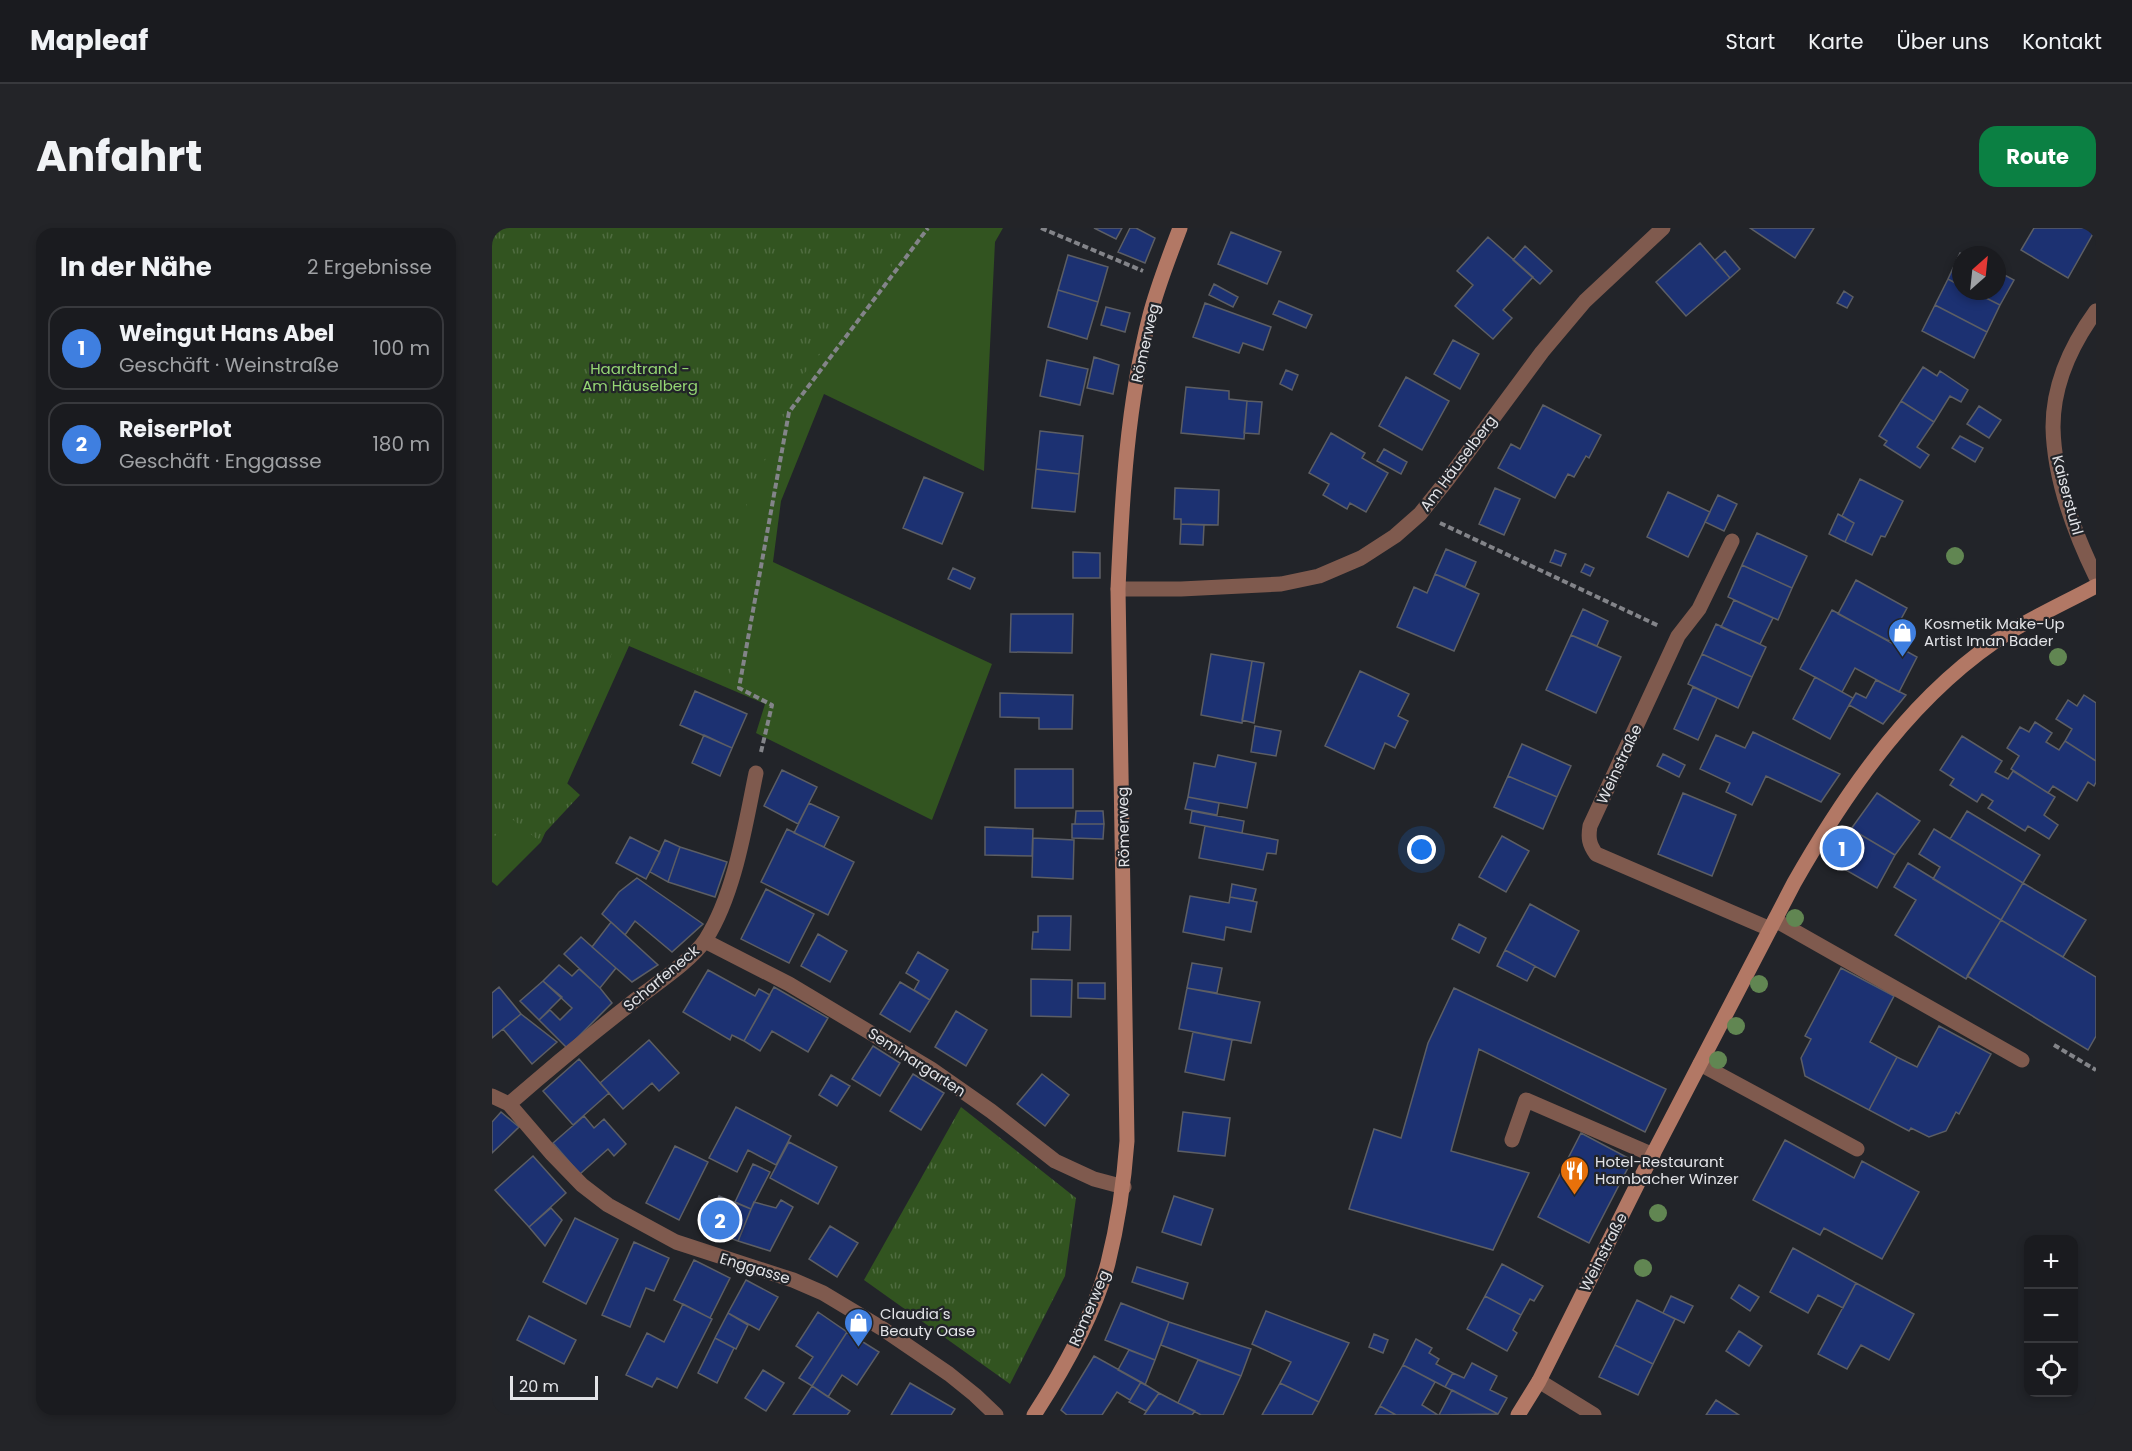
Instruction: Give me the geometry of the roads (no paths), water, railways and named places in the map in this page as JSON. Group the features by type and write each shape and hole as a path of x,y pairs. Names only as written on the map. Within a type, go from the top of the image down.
{"street":[{"name":"Römerweg","path":"1034,1415 1066,1362 1095,1301 1108,1264 1124,1187 1127,1141 1118,589 1121,503 1129,421 1140,356 1161,278 1180,228"},
{"name":"Am Häuselberg","path":"1118,589 1181,589 1281,584 1319,576 1361,558 1395,536 1420,514 1556,335 1585,301 1663,228"},
{"name":"Kaiserstuhl","path":"2096,311 2069,355 2059,386 2053,425 2057,463 2068,506 2096,577"},
{"name":"Weinstraße","path":"1732,541 1699,609 1678,636 1590,826 1590,845 1596,854 1772,925"},
{"name":"Weinstraße","path":"1518,1415 1539,1381 1794,883 1832,819 1879,755 1924,703 1957,671 2011,632 2096,586"},
{"name":"Scharfeneck","path":"509,1104 687,959 705,941 718,915 729,884 744,831 756,773"},
{"path":"1772,925 2022,1060"},
{"name":"Seminargarten","path":"705,941 789,984 888,1041 983,1105 1054,1161 1094,1179 1124,1187"},
{"path":"1700,1064 1857,1149"},
{"name":"Enggasse","path":"492,1096 509,1104 582,1185 608,1205 676,1242 793,1280 823,1293 883,1329 949,1374 996,1415"},
{"path":"1512,1140 1526,1100 1653,1155"},
{"path":"1539,1381 1594,1415"}],"place":[{"name":"Kosmetik Make-Up Artist Iman Bader","path":"1903,658"},
{"name":"Weingut Hans Abel","path":"1842,848"},
{"name":"Hotel-Restaurant Hambacher Winzer","path":"1574,1196"},
{"name":"ReiserPlot","path":"720,1220"},
{"name":"Claudia´s Beauty Oase","path":"859,1348"}],"park label":[{"name":"Haardtrand - Am Häuselberg","path":"640,376"}]}
